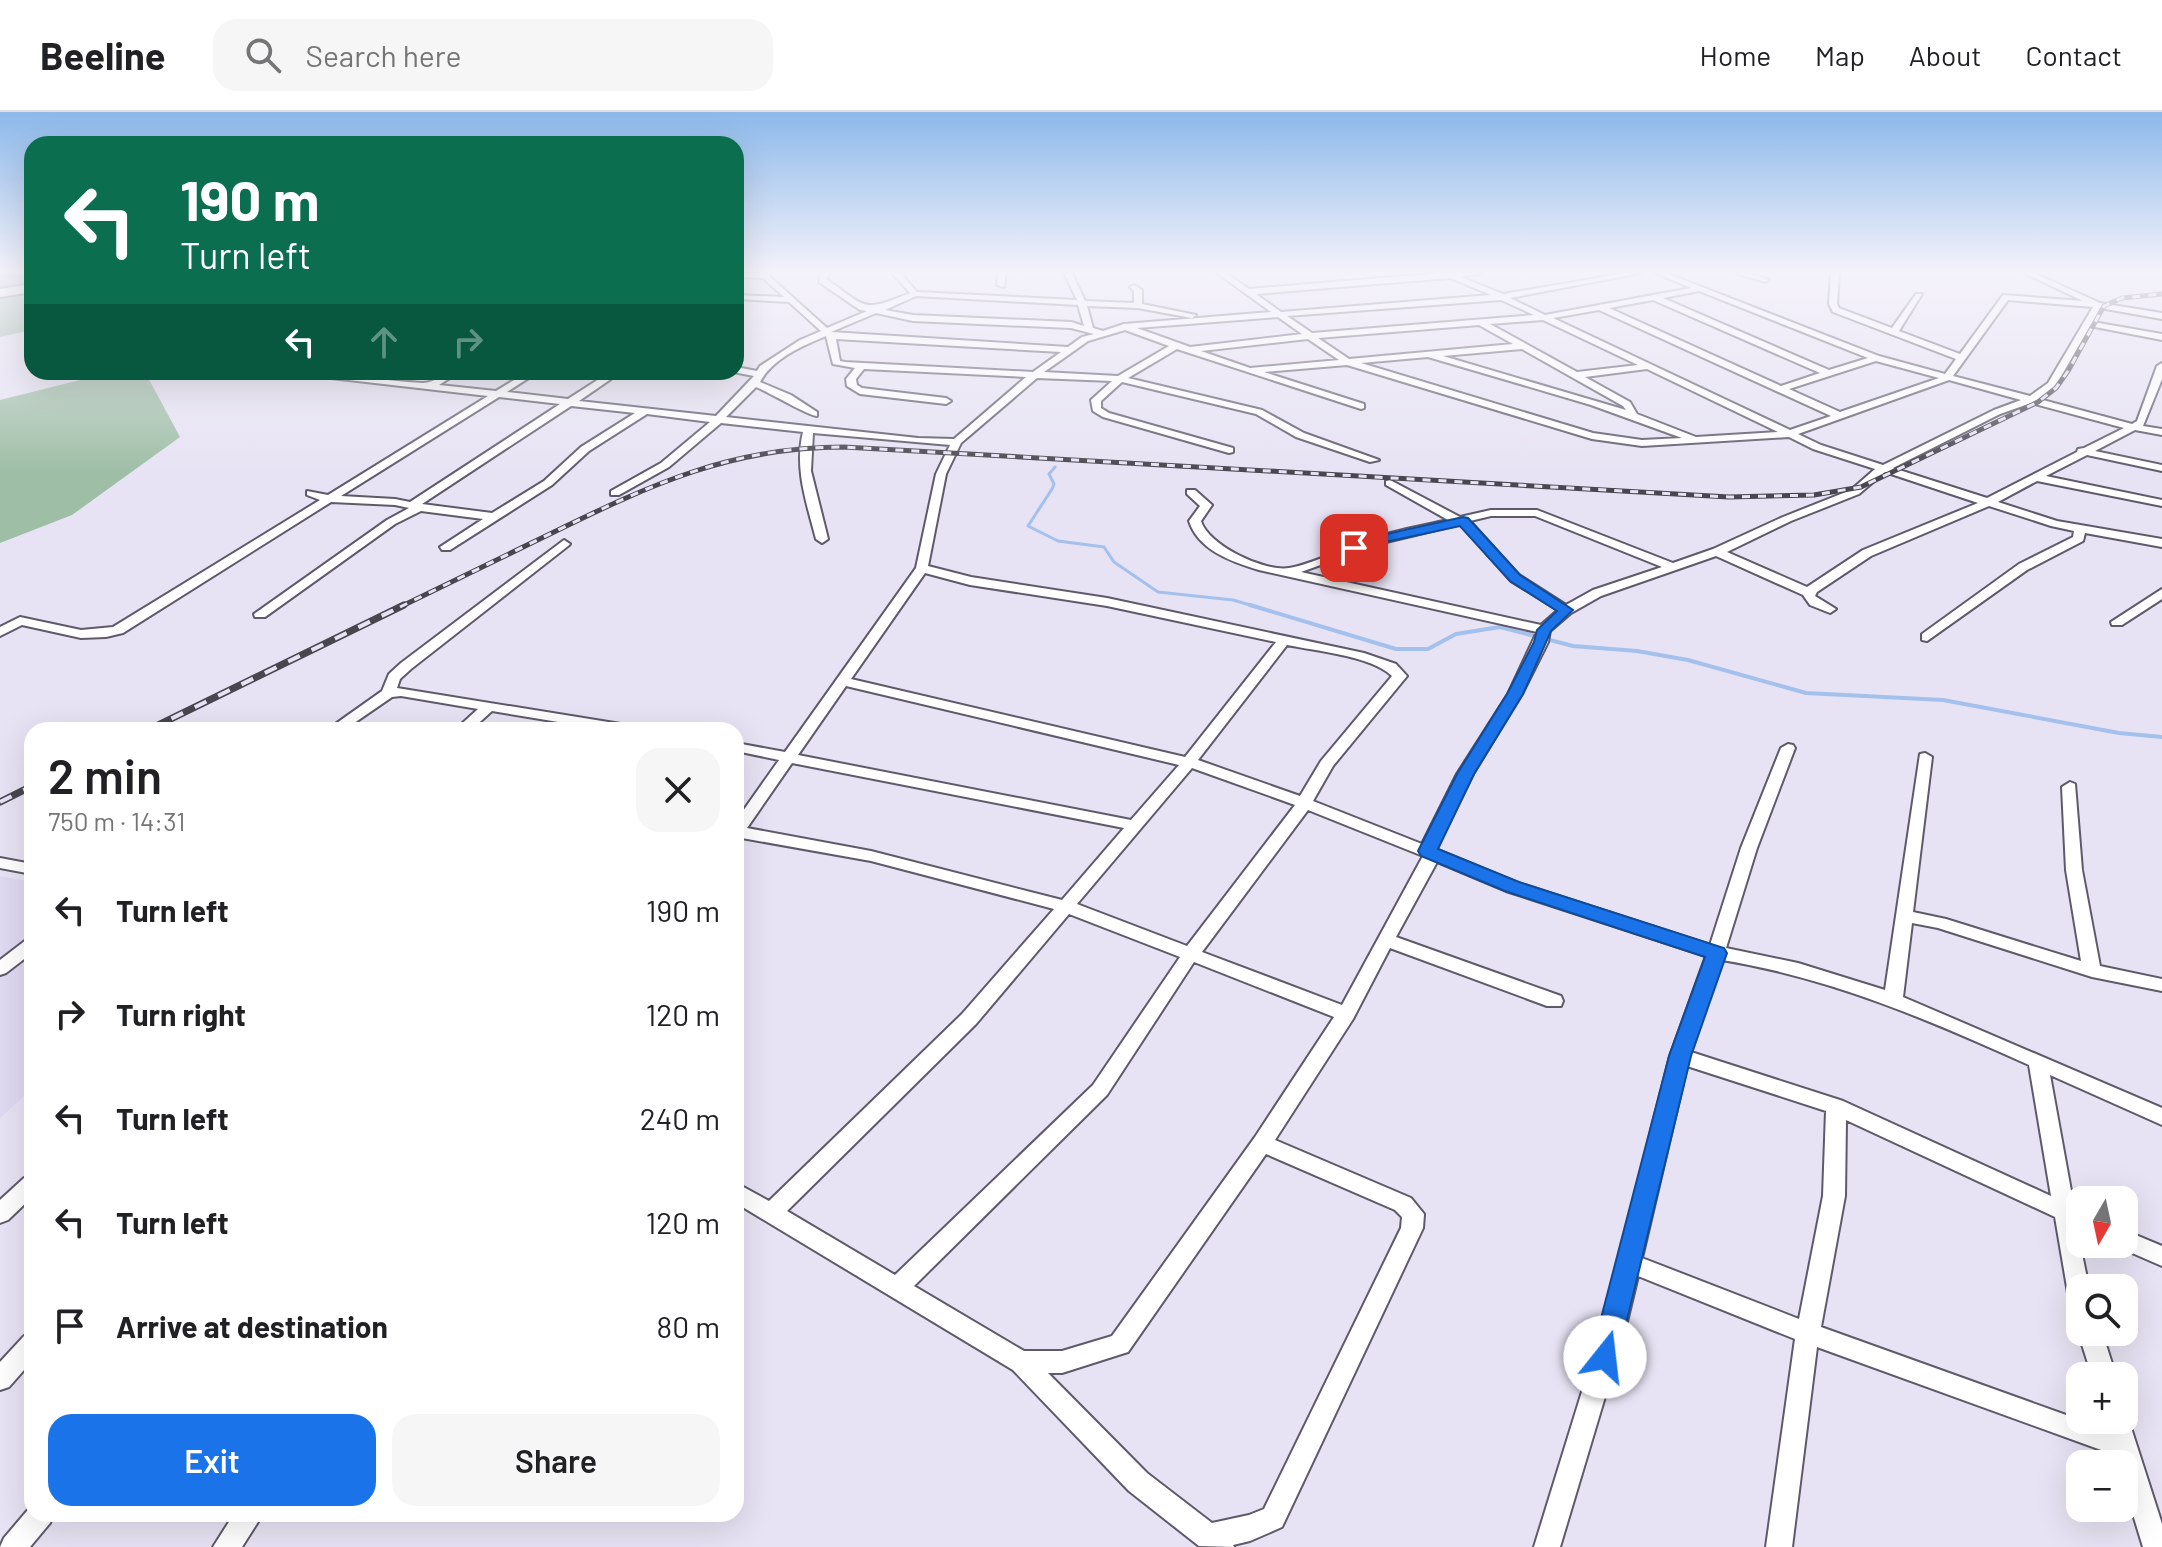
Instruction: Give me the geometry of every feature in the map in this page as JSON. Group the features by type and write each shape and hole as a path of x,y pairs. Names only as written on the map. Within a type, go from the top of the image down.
{"street":[{"path":"615,493 665,465 718,420 763,368 809,340"},
{"path":"830,340 836,362 861,367 1120,379 1259,412 1300,435 1374,460"},
{"path":"927,340 1070,350"},
{"path":"744,820 922,568 941,474 957,442 1035,375 1084,340"},
{"path":"1159,340 1361,406"},
{"path":"1187,350 1274,340"},
{"path":"1314,340 1347,362 1592,436 1642,443 1786,435 1947,378 1974,340"},
{"path":"1511,340 1627,404 1634,414"},
{"path":"1593,340 1786,435 1881,470 1985,504 2080,528 2162,543"},
{"path":"1672,340 1840,416"},
{"path":"1752,340 1827,373"},
{"path":"1830,340 1876,358 1947,378 2162,432"},
{"path":"1912,340 1961,358"},
{"path":"1021,1362 1062,1362 1120,1344 1262,1143 1346,1014 1388,941 1465,774 1515,694 1543,636 1566,610 1597,593 1717,552 1855,492 1881,470 1997,412 2029,400 2052,385 2077,340"},
{"path":"1175,346 1120,379 1096,400 1096,409 1106,415 1229,450"},
{"path":"1250,371 1522,346"},
{"path":"1427,354 1600,407 1634,414 1698,440"},
{"path":"1780,389 1876,358"},
{"path":"1810,593 1867,553 1985,504 2081,451 2141,423 2162,366"},
{"path":"861,367 851,379 852,386 860,391 946,401"},
{"path":"1575,375 1648,367"},
{"path":"744,373 814,414"},
{"path":"377,380 809,430 957,442"},
{"path":"428,387 440,380"},
{"path":"0,617 81,635 102,636 118,630 521,380"},
{"path":"260,614 604,380"},
{"path":"446,547 548,483 585,449 645,411"},
{"path":"809,430 803,451 808,489 822,539"},
{"path":"2081,451 2162,468"},
{"path":"2033,477 2162,503"},
{"path":"1390,483 1462,521 1515,578 1566,610"},
{"path":"1191,492 1206,505 1195,526 1208,541 1259,566 1543,636"},
{"path":"311,493 329,499 417,506 495,517"},
{"path":"1289,572 1378,540 1491,513 1537,513 1673,567"},
{"path":"1927,637 2023,567 2079,539 2080,528"},
{"path":"388,693 394,677 406,666 564,544"},
{"path":"1717,552 1810,593 1814,602 1830,609"},
{"path":"897,1288 1100,1090 1190,955 1304,804 1326,764 1400,676 1391,667 1364,657 1107,602 970,581 922,568"},
{"path":"2117,622 2162,593"},
{"path":"0,632 20,621"},
{"path":"772,1212 969,1019 1189,762 1284,640"},
{"path":"842,681 1189,762 1430,852 1512,887 1716,953 1766,959 1893,1002 2038,1061 2162,1117"},
{"path":"346,722 388,693 401,692 565,722"},
{"path":"471,722 488,707"},
{"path":"744,748 1133,825"},
{"path":"1547,1547 1613,1330 1680,1056 1749,848 1788,748"},
{"path":"1893,1002 1925,757"},
{"path":"2070,787 2074,870 2092,971"},
{"path":"744,832 871,856 1065,906 1346,1014"},
{"path":"0,863 24,868"},
{"path":"1904,916 1940,923 2092,971 2162,985"},
{"path":"1388,941 1554,1001"},
{"path":"0,969 24,950"},
{"path":"1680,1056 1836,1107 2066,1212"},
{"path":"2038,1061 2066,1188"},
{"path":"1783,1545 1808,1333 1834,1196 1836,1107"},
{"path":"744,1196 1021,1362 1138,1482 1215,1542 1273,1518 1412,1228 1413,1214 1403,1204 1262,1143"},
{"path":"0,1214 24,1192"},
{"path":"2138,1245 2162,1256"},
{"path":"1630,1263 1808,1333 2125,1446"},
{"path":"0,1379 24,1353"},
{"path":"2121,1434 2156,1547"},
{"path":"13,1547 34,1522"},
{"path":"226,1547 244,1522"}],"shaded area":[{"path":"0,876 24,880 24,1096 0,1118"}],"green space":[{"path":"80,380 149,380 180,437 72,515 0,543 0,400"}],"waterway":[{"path":"1055,467 1049,474 1054,484 1052,489 1028,526 1058,541 1104,547 1114,562 1158,592 1233,600 1257,607"},
{"path":"1250,605 1396,649 1428,649 1456,634 1500,627 1573,646 1637,651 1688,660 1806,693 1943,700 2119,733 2162,737"}],"railway":[{"path":"400,607 659,484 729,461 803,449 844,447 1729,497 1814,495 1861,487 2038,402 2056,388 2085,340"},
{"path":"164,722 404,605"},
{"path":"0,802 24,790"}],"route":[{"path":"1354,548 1463,521 1515,578 1566,610 1544,630 1515,694 1465,774 1427,851 1512,887 1716,953 1680,1056 1605,1357"}]}
